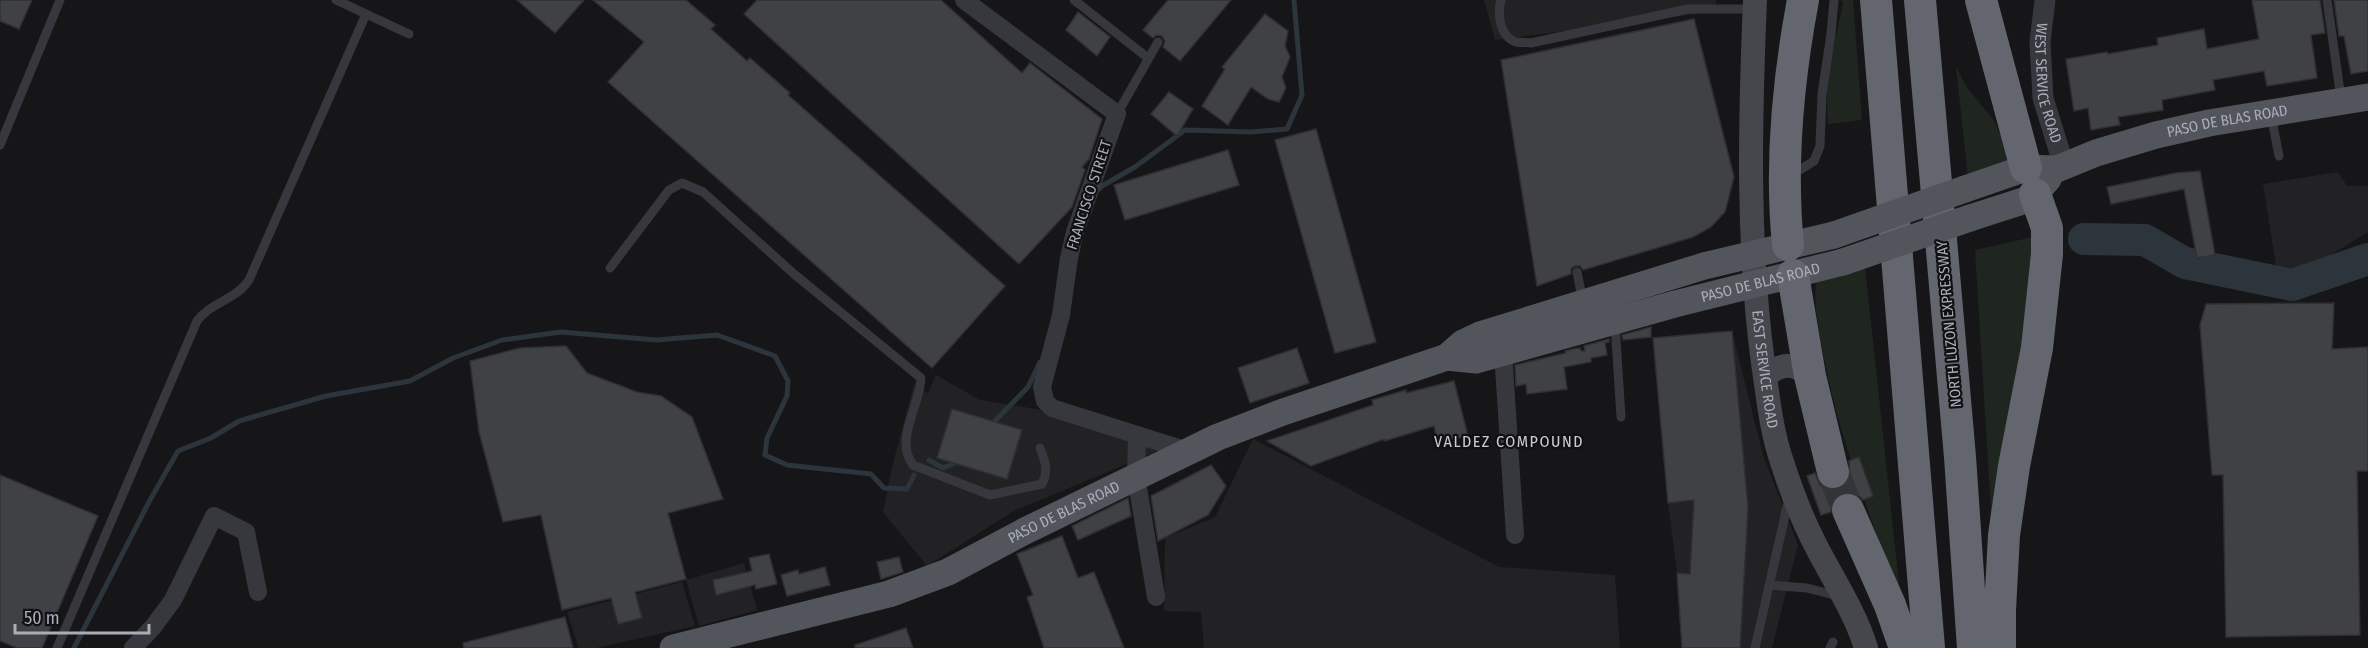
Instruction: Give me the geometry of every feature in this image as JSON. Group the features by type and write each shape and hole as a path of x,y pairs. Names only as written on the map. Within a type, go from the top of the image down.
{"highway":[{"path":"1803,0 1787,119 1786,179 1790,260 1810,376 1833,472"},
{"path":"1876,0 1929,648"},
{"name":"NORTH LUZON EXPRESSWAY","path":"1920,0 1960,457 1973,648"},
{"path":"1981,0 2046,174 2047,254 2037,348 2014,466 2004,535 2000,648"},
{"path":"1848,510 1890,605 1905,648"}],"main road":[{"name":"EAST SERVICE ROAD","path":"1755,4 1752,76 1753,253 1765,376 1780,459 1791,489 1814,543 1866,648"},
{"name":"PASO DE BLAS ROAD","path":"1447,357 1476,360 1756,283 1834,235 1965,189 2046,174 2096,153 2156,135 2341,100 2368,97"},
{"name":"PASO DE BLAS ROAD","path":"673,648 889,594 948,572 1188,451 1283,412 1447,357 1463,343 1480,335 1753,253 1790,260 1842,262 2026,200 2046,174"},
{"path":"1765,376 1775,368 1788,365 1800,368 1810,376"}],"street":[{"path":"964,0 1117,114"},
{"name":"WEST SERVICE ROAD","path":"2045,0 2040,42 2046,174"},
{"name":"FRANCISCO STREET","path":"1117,114 1075,232 1061,315 1041,387 1044,401 1052,408 1188,451"},
{"path":"1503,352 1515,535"},
{"path":"1137,435 1136,476 1156,597"},
{"path":"133,648 153,627 173,600 214,516 246,532 258,592"}],"lane":[{"path":"0,145 60,0"},
{"path":"336,0 409,34"},
{"path":"1074,0 1148,58"},
{"path":"1500,0 1499,14 1504,32 1517,42 1531,43 1688,9 1755,4"},
{"path":"1786,179 1814,161 1820,146 1823,86 1832,34 1834,0"},
{"path":"2327,0 2341,100"},
{"path":"57,648 197,321 203,312 243,290 249,280 366,14"},
{"path":"1117,114 1158,42"},
{"path":"2271,113 2279,156"},
{"path":"610,268 669,190 682,183 703,192 795,274 921,378 920,390 904,443 907,456 913,465 990,495 1042,484 1046,477 1046,465 1040,447"},
{"path":"1577,272 1584,303"},
{"path":"1615,320 1621,417"},
{"path":"1755,648 1791,489"},
{"path":"1770,585 1807,588 1843,598"}],"shaded area":[{"path":"1484,0 1715,0 1719,11 1495,40"},
{"path":"1841,0 1853,0 1862,120 1828,124 1826,81 1843,4"},
{"path":"1956,67 1967,88 1993,119 2013,161 1968,177"},
{"path":"2338,172 2347,186 2368,186 2368,232 2323,260 2277,272 2263,184"},
{"path":"2042,235 1993,544 1975,250"},
{"path":"1865,267 1901,602 1865,503 1834,403 1816,306 1815,291 1818,277"},
{"path":"1732,331 1763,455 1798,545 1772,648 1682,648 1677,573 1668,503 1653,338"},
{"path":"936,375 980,400 1049,411 1160,450 1014,511 927,566 883,512 892,467 914,384 928,393"},
{"path":"1253,439 1499,567 1615,575 1620,648 1204,648 1201,612 1164,611 1165,538 1215,517"},
{"path":"744,563 757,610 699,626 686,580"},
{"path":"682,582 695,626 596,648 579,648 567,612"}],"building":[{"path":"0,0 32,0 19,29 0,21"},
{"path":"517,0 584,0 555,33"},
{"path":"593,0 686,0 715,25 711,29 747,61 750,58 790,93 788,95 1005,286 932,368 608,82 644,42"},
{"path":"757,0 941,0 1022,73 1030,63 1102,119 1089,159 1082,167 1085,170 1072,207 1019,264 744,14"},
{"path":"1168,0 1231,0 1180,61 1163,47 1165,41 1162,36 1157,35 1153,38 1143,30"},
{"path":"2252,0 2320,0 2325,33 2311,35 2317,78 2267,86 2264,71 2213,80 2215,90 2162,100 2163,110 2118,117 2120,125 2091,130 2088,108 2074,111 2066,59 2158,45 2157,38 2204,29 2207,49 2259,39"},
{"path":"2334,0 2368,0 2368,71 2351,74 2344,36 2339,36"},
{"path":"1078,12 1110,37 1097,56 1066,30"},
{"path":"1265,14 1288,31 1285,46 1290,57 1282,77 1286,88 1279,102 1268,99 1251,87 1228,125 1202,106 1225,69 1222,67"},
{"path":"1694,19 1734,177 1725,212 1711,227 1693,237 1583,270 1580,266 1575,266 1571,269 1571,274 1537,286 1501,60"},
{"path":"1169,92 1193,109 1177,136 1151,114"},
{"path":"1316,129 1376,342 1335,353 1275,140"},
{"path":"1228,150 1239,185 1125,220 1114,185"},
{"path":"2200,171 2215,255 2197,258 2184,189 2111,204 2107,187 2176,173"},
{"path":"2334,303 2332,349 2368,347 2368,471 2357,471 2360,635 2226,637 2223,475 2212,475 2200,325 2206,304"},
{"path":"1651,327 1651,337 1623,340 1622,335"},
{"path":"1732,331 1748,508 1740,648 1682,648 1677,573 1690,574 1694,500 1668,503 1653,338"},
{"path":"1609,339 1609,342 1605,343 1607,355 1591,358 1591,362 1564,367 1567,389 1527,394 1526,384 1516,386 1515,365 1566,353 1565,351 1573,349 1580,348 1581,351 1585,351 1584,346"},
{"path":"566,346 587,373 637,392 661,396 692,417 723,499 668,513 686,579 635,592 642,618 618,624 611,598 562,610 541,515 503,522 479,432 470,361 520,348"},
{"path":"1297,348 1309,383 1250,403 1238,368"},
{"path":"1454,381 1468,436 1438,443 1434,426 1384,441 1384,439 1311,466 1267,441 1373,405 1372,400 1406,390 1406,393"},
{"path":"952,409 1022,430 1007,479 937,458"},
{"path":"1859,457 1873,496 1863,500 1851,492 1841,493 1833,500 1831,512 1821,515 1807,476 1815,473 1820,485 1828,489 1838,489 1850,478 1849,461"},
{"path":"1211,465 1226,486 1208,515 1158,541 1151,496"},
{"path":"0,475 98,516 42,648 17,648 0,641"},
{"path":"1128,498 1131,516 1078,540 1072,526"},
{"path":"1062,536 1078,578 1094,572 1124,648 1044,648 1027,597 1033,595 1017,554"},
{"path":"769,554 777,584 756,589 755,585 716,595 713,580 752,571 749,558"},
{"path":"899,557 903,572 881,579 877,562"},
{"path":"825,567 830,585 787,596 781,575 798,570 799,574"},
{"path":"565,617 573,648 464,648 463,643"},
{"path":"906,628 913,648 855,648 855,645"}],"waterway":[{"path":"1096,192 1185,130 1251,132 1287,129 1302,95 1294,0"},
{"path":"2084,239 2145,240 2185,263 2292,285 2368,259"},
{"path":"74,648 150,500 178,451 211,438 239,421 326,396 410,381 453,358 502,340 561,332 656,340 717,335 775,356 788,381 787,396 767,438 765,455 787,465 871,474 884,488 907,489 914,475"},
{"path":"989,427 1028,387 1040,362"},
{"path":"929,460 943,468 960,461"}],"tunnel":[{"path":"1833,472 1848,510"}],"district":[{"name":"VALDEZ COMPOUND","path":"1509,441"}]}
